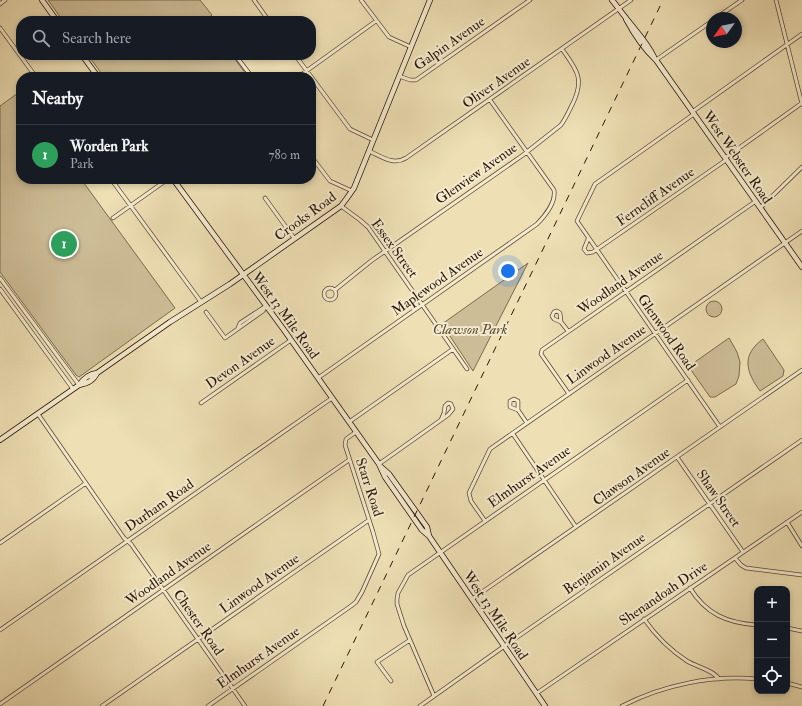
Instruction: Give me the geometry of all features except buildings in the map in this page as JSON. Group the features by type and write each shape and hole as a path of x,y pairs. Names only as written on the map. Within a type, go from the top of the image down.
{"main road":[{"path":"42,0 53,16"},
{"name":"Crooks Road","path":"0,440 74,389 91,374 97,373 340,206 352,191 430,0"},
{"name":"West Webster Road","path":"612,0 647,44 656,60 802,267"},
{"path":"86,60 94,72"},
{"name":"West 13 Mile Road","path":"177,184 291,340 378,464 389,474 427,527 429,536 546,706"}],"street":[{"path":"0,4 5,0"},
{"path":"254,0 265,16"},
{"path":"361,0 389,37 411,47"},
{"name":"Galpin Avenue","path":"399,76 410,80 416,80 530,0"},
{"name":"Oliver Avenue","path":"369,151 394,162 402,160 490,100 631,0"},
{"path":"725,12 742,0"},
{"path":"776,0 802,103"},
{"path":"299,60 307,71 376,21"},
{"path":"656,60 706,25"},
{"path":"0,28 16,50"},
{"path":"693,113 802,34"},
{"name":"Glenview Avenue","path":"335,290 371,261 561,125 565,120 576,96 579,84 577,73 562,49"},
{"path":"24,60 32,72"},
{"path":"240,60 248,72"},
{"path":"316,83 350,129 373,140"},
{"path":"490,100 526,151"},
{"name":"Ferncliff Avenue","path":"596,250 802,103"},
{"name":"Glenwood Road","path":"693,113 595,184 577,219 578,225 720,427"},
{"name":"Maplewood Avenue","path":"318,378 537,224 548,211 554,197 554,190 526,151"},
{"path":"316,163 330,181 352,191"},
{"path":"760,208 802,167"},
{"path":"114,184 201,302"},
{"path":"113,218 161,184"},
{"path":"265,198 294,238"},
{"name":"Woodland Avenue","path":"569,394 540,352 625,291 756,202"},
{"name":"Essex Street","path":"340,206 363,222 467,369"},
{"name":"Linwood Avenue","path":"485,520 471,502 469,497 470,490 489,451 802,231"},
{"name":"Glenwood Road","path":"588,239 585,244 585,251 591,253 596,250"},
{"path":"0,278 79,385"},
{"name":"Glenview Avenue","path":"331,287 335,290 336,295 333,299 328,300 324,297 323,292 326,288 331,287"},
{"path":"0,289 74,389"},
{"path":"206,312 225,338 238,328 240,323 266,306"},
{"path":"16,311 22,308"},
{"path":"561,322 568,331"},
{"name":"Devon Avenue","path":"201,403 291,340"},
{"path":"39,342 46,341"},
{"path":"349,422 453,349"},
{"path":"62,373 67,368"},
{"name":"Clawson Avenue","path":"472,599 802,370"},
{"name":"Elmhurst Avenue","path":"410,640 397,602 398,593 408,575 688,380"},
{"name":"Durham Road","path":"0,630 332,398"},
{"path":"378,464 441,420 451,412 453,407 452,404 448,403 445,406 441,420"},
{"path":"518,410 527,423"},
{"name":"Chester Road","path":"38,414 124,538 131,544 245,706"},
{"name":"Starr Road","path":"356,432 348,437 344,442 379,554"},
{"path":"512,434 576,527"},
{"name":"Benjamin Avenue","path":"420,706 504,646 802,440"},
{"name":"Shaw Street","path":"677,457 743,552"},
{"name":"Woodland Avenue","path":"0,704 349,460"},
{"path":"0,543 86,483"},
{"name":"Shenandoah Drive","path":"537,693 802,512"},
{"name":"Linwood Avenue","path":"102,706 369,520"},
{"path":"787,522 802,546"},
{"name":"Elmhurst Avenue","path":"208,706 356,602 379,554"},
{"path":"735,558 746,568 802,575"},
{"path":"690,588 702,604 717,615 731,621 754,625"},
{"path":"644,619 658,636 677,654 687,661 716,675 719,679"},
{"path":"790,629 802,631"},
{"path":"391,681 377,662 410,640 434,696"},
{"path":"622,706 645,696 689,683 719,679 754,679"},
{"path":"790,684 802,687"}],"green space":[{"path":"48,0 200,0 212,15 211,16 59,16"},
{"path":"92,60 236,60 244,72 100,72"},
{"path":"16,94 16,184 85,184 175,308 79,377 0,272 0,106"},
{"name":"Clawson Park","path":"528,263 473,371 442,324"},
{"path":"714,301 720,303 722,309 720,315 714,317 708,315 706,309 708,303"},
{"path":"729,338 737,352 740,362 739,376 736,384 715,397 710,397 691,370 692,364"},
{"path":"763,339 784,370 783,376 760,391 751,377 748,364 751,351"}],"railway":[{"path":"323,706 663,0"}],"place":[{"name":"Worden Park","path":"64,244"}]}
